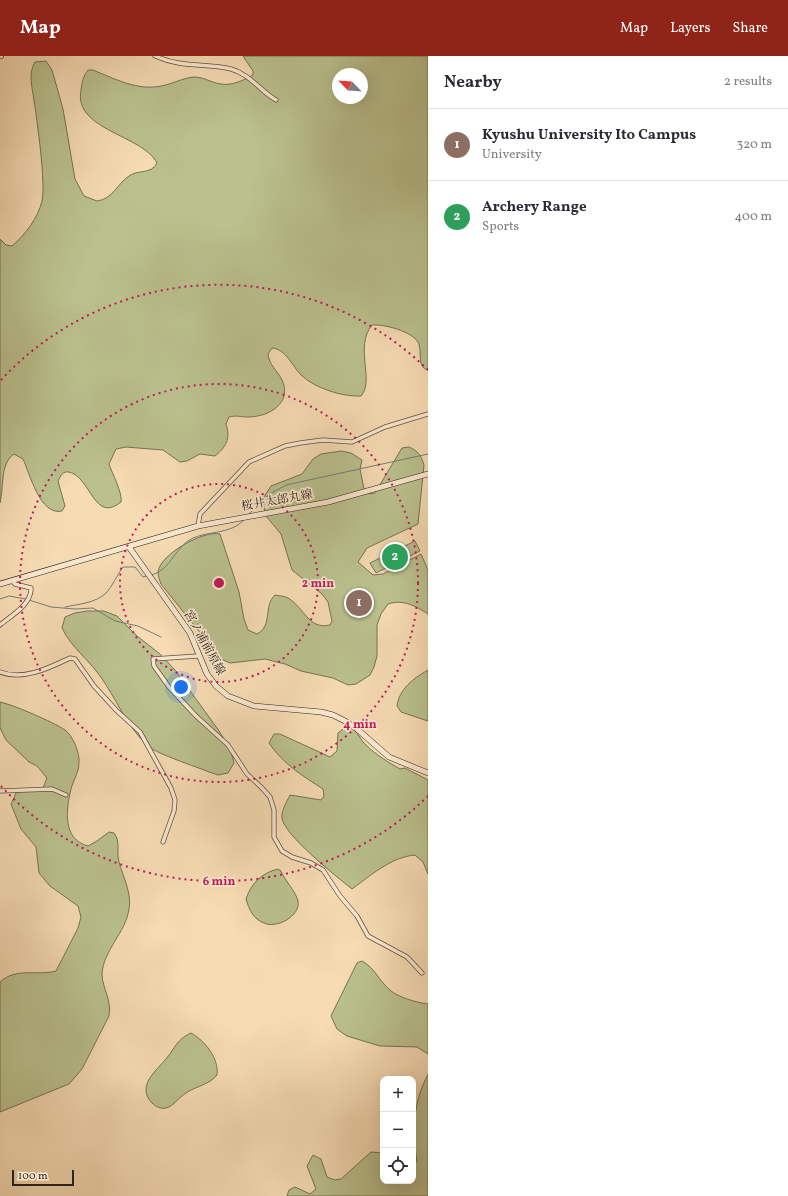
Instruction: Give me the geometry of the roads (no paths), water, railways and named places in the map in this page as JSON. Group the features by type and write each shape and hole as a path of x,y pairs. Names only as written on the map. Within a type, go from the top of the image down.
{"main road":[{"name":"桜井太郎丸線","path":"129,547 198,526 328,502 428,474"},
{"name":"宮ノ浦前原線","path":"129,547 190,633 198,656 207,674 216,686 228,696 254,706 320,712 334,716 351,725 389,757 428,773"},
{"path":"0,584 129,547"}],"street":[{"path":"155,56 177,64 220,68 238,72 251,79 268,96 276,100"},
{"path":"198,526 200,514 249,462 258,457 285,446 300,443 323,440 352,442 385,427 428,414"},
{"path":"0,625 26,603 31,588 15,584 12,581"},
{"path":"198,656 153,659 154,666 170,687 196,716 228,745 247,774 270,797 274,810 274,837 282,851 287,856 311,863 323,870 340,896 357,916 368,936 407,957 422,974"},
{"path":"0,672 6,674 30,674 70,658 75,660 99,691 140,732 171,788 175,800 174,811 163,842"},
{"path":"0,791 46,789 56,790 66,795"}],"waterway":[{"path":"248,515 268,495 286,485 428,454"},
{"path":"152,575 164,568 182,546 193,538 232,528 243,521"},
{"path":"65,607 87,603 102,596 110,588 123,567 135,567 143,577 146,576"},
{"path":"0,599 9,596 26,599"},
{"path":"29,600 51,607 75,609 93,608 115,621 138,626 161,637"}],"place":[{"name":"Archery Range","path":"395,557"},
{"name":"Kyushu University Ito Campus","path":"359,603"}]}
